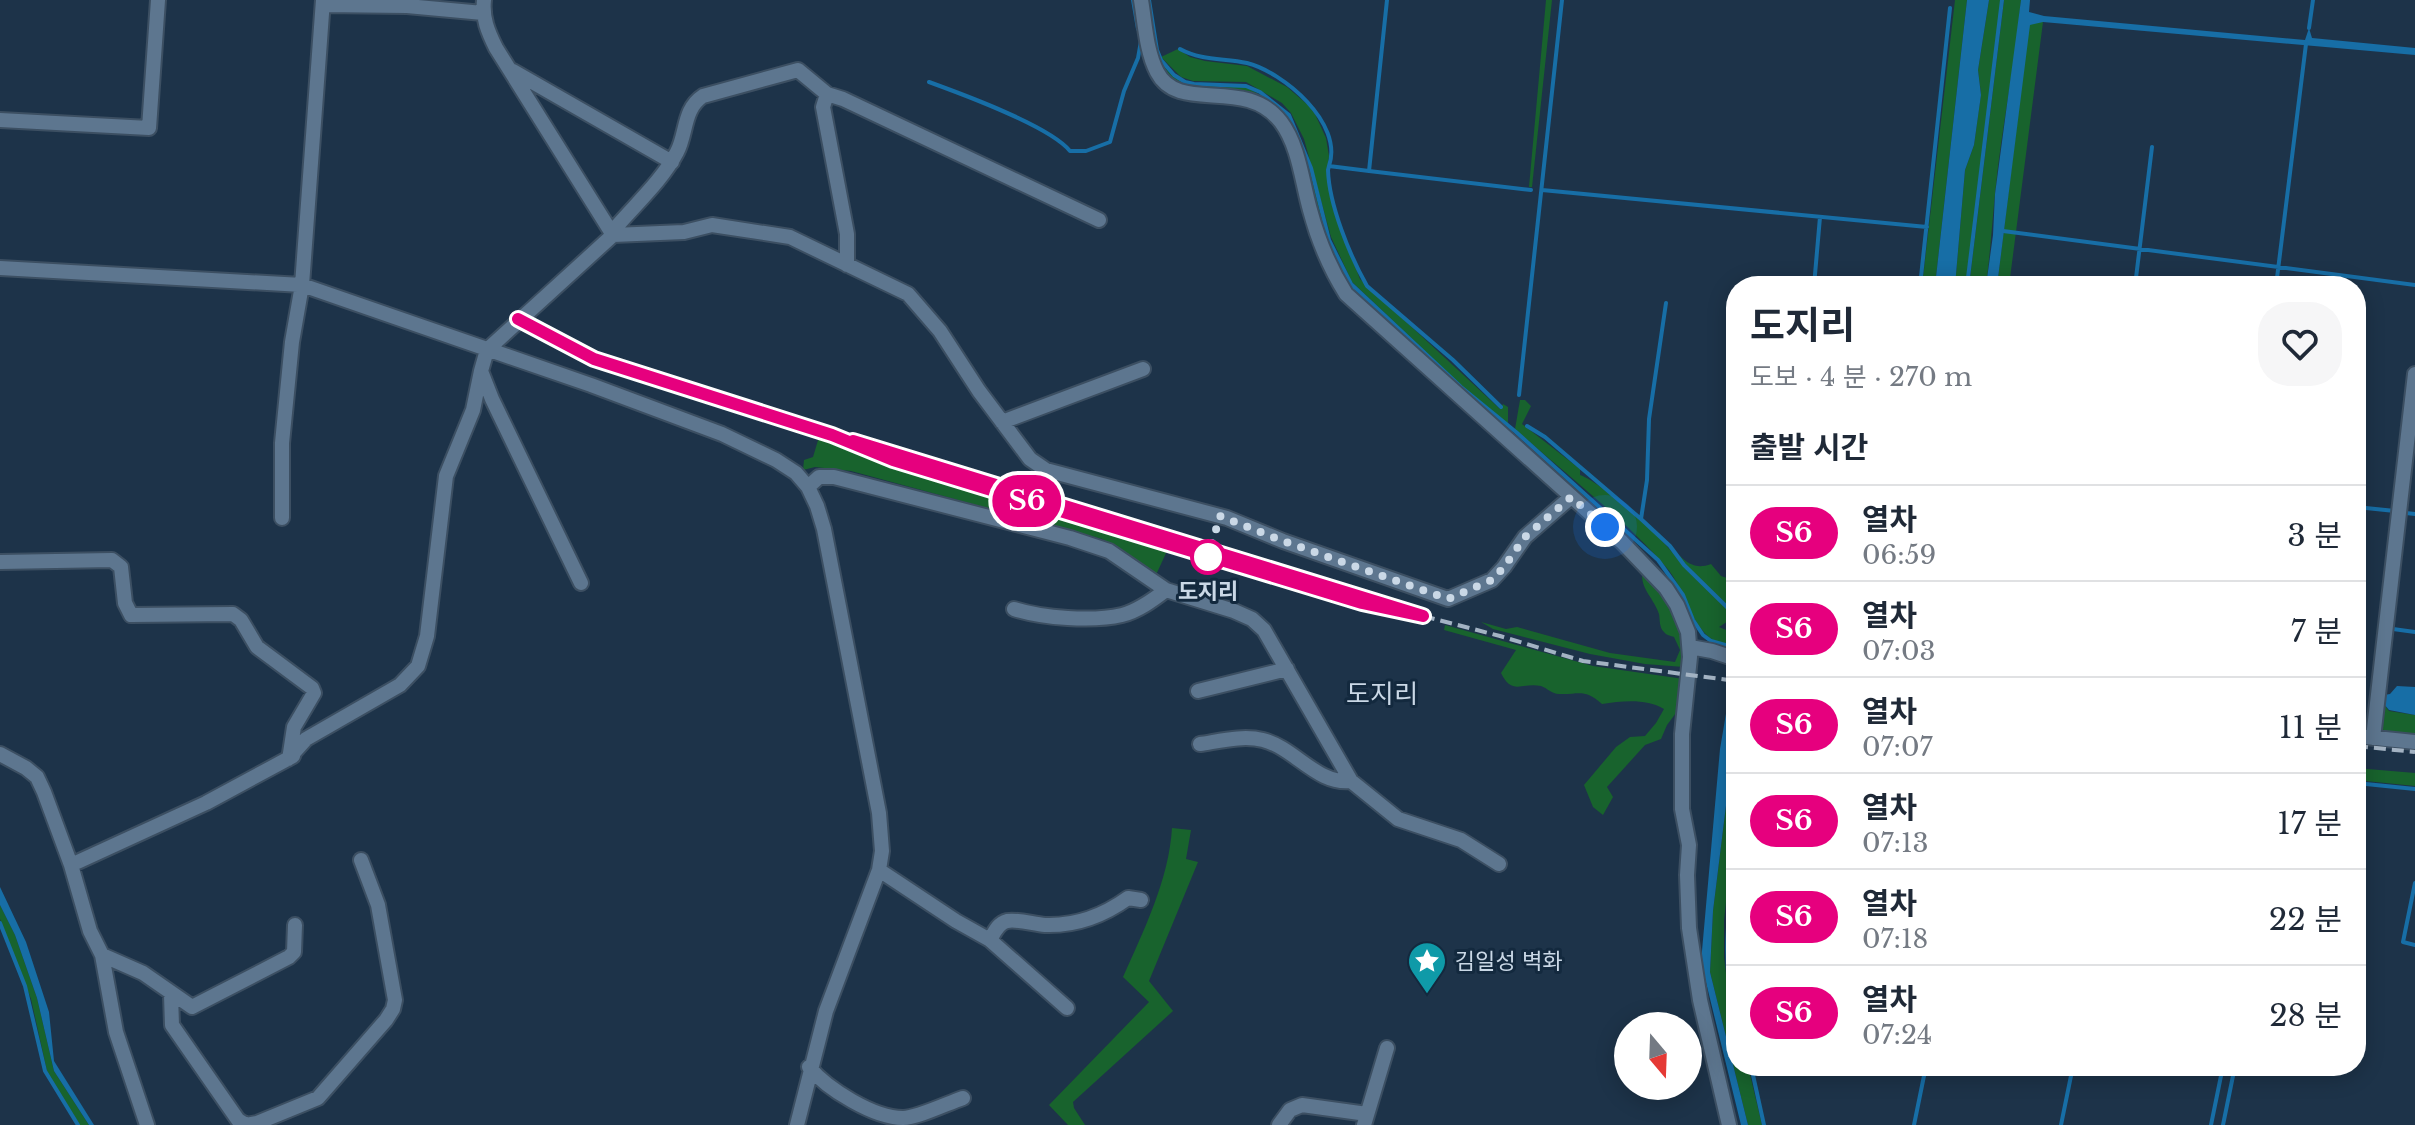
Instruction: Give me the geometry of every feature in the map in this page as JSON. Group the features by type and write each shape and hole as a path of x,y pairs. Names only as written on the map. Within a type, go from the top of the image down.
{"street":[{"path":"0,120 149,128 158,0"},
{"path":"1141,0 1150,51 1162,80 1181,93 1240,97 1252,101 1274,114 1283,125 1295,152 1324,253 1346,294 1622,542 1666,588 1685,621 1690,647 1682,734 1682,809 1689,845 1689,928 1700,1000 1729,1125"},
{"path":"282,518 282,443 292,342 302,285 323,3 483,6 488,33 613,235"},
{"path":"509,69 672,162"},
{"path":"288,759 306,739 400,685 418,666 427,636 446,476 473,410 487,350 613,235 617,226 672,162 682,143 689,109 703,96 798,70 827,94 1099,220"},
{"path":"827,94 823,107 847,234 847,265"},
{"path":"613,235 684,232 712,225 790,237 908,294 940,331 1030,459 1046,470 1227,518 1448,599 1492,580 1525,537 1571,497"},
{"path":"0,268 302,285 722,434 796,473 808,487 824,529 879,813 882,851 879,870 826,1011 809,1067 797,1125"},
{"path":"1002,422 1143,369"},
{"path":"481,371 581,583"},
{"path":"2373,738 2415,374"},
{"path":"808,487 819,477 834,477 1070,538 1109,551 1166,590 1252,619 1264,630 1351,781 1398,819 1461,840 1499,864"},
{"path":"0,562 112,560 121,567 125,603 131,615 233,614 241,620 257,647 312,688 314,693 294,727 294,741 288,759"},
{"path":"1014,609 1055,616 1103,618 1124,615 1149,603 1166,590"},
{"path":"1690,647 1726,656"},
{"path":"1198,691 1287,669"},
{"path":"2366,737 2415,742"},
{"path":"1200,744 1261,739 1283,747 1338,782 1351,781"},
{"path":"71,865 206,803 314,746"},
{"path":"0,754 37,777 71,865 90,931 102,955 116,1032 147,1125"},
{"path":"171,995 172,1025 238,1120 246,1125 257,1123 318,1098 386,1020 395,1000 378,905 361,860"},
{"path":"879,870 990,940 1067,1008"},
{"path":"990,940 999,925 1007,921 1048,925 1081,921 1107,913 1128,898 1141,900"},
{"path":"102,955 143,973 192,1007 289,957 294,952 295,925"},
{"path":"1279,1125 1290,1110 1302,1105 1366,1120 1387,1048"},
{"path":"809,1067 822,1082 873,1111 904,1119 963,1098"}],"green space":[{"path":"1546,0 1552,0 1532,187 1529,187"},
{"path":"1955,0 1967,0 1936,276 1923,276"},
{"path":"1989,0 2001,0 1967,276 1956,276 1965,170 1974,145 1981,94 1978,70"},
{"path":"2004,0 2021,0 1987,276 1970,276"},
{"path":"2043,22 2010,276 1998,276 2029,25"},
{"path":"1178,49 1190,57 1205,61 1247,66 1287,87 1308,105 1326,138 1329,156 1327,179 1333,209 1360,279 1500,409 1503,404 1508,407 1508,424 1460,384 1352,282 1331,237 1304,139 1291,113 1282,103 1246,82 1193,81 1181,77 1161,57"},
{"path":"1155,50 1167,70 1183,83 1246,87 1288,115 1310,169 1327,238 1350,284 1450,380 1507,428 1506,431 1343,285 1279,115 1210,98 1174,83 1159,64"},
{"path":"1520,400 1525,400 1531,406 1522,424 1580,469 1580,475 1603,488 1631,512 1677,558 1680,556 1698,566 1711,564 1726,578 1726,622 1719,627 1726,630 1726,644 1715,641 1698,625 1678,585 1649,549 1515,429"},
{"path":"819,437 1167,551 1155,577 1129,555 1102,539 851,471 815,467 803,470 804,460 813,457"},
{"path":"1643,567 1683,624 1684,667 1590,654 1493,629 1481,622 1506,629 1517,627 1610,653 1675,662 1680,650 1674,637 1661,628 1659,614 1643,581"},
{"path":"1445,625 1593,666 1684,679 1682,705 1661,739 1645,745 1607,787 1613,797 1603,815 1593,807 1584,785 1616,747 1630,737 1645,736 1664,709 1642,702 1602,704 1586,694 1556,694 1534,685 1513,686 1501,673 1516,650 1444,630"},
{"path":"2383,703 2389,711 2415,715 2415,735 2379,729"},
{"path":"2366,769 2415,773 2415,786 2366,781"},
{"path":"1726,806 1726,1036 1710,972 1713,911"},
{"path":"1172,828 1191,830 1186,859 1198,862 1149,981 1173,1011 1073,1102 1085,1125 1068,1125 1049,1105 1149,1002 1123,977 1161,885"},
{"path":"0,905 15,935 37,998 54,1071 89,1125 80,1125 47,1071 31,999 0,919"},
{"path":"1736,1076 1750,1076 1762,1125 1748,1125"}],"water":[{"path":"1967,0 1989,0 1978,70 1981,95 1974,145 1965,170 1956,276 1936,276"},
{"path":"2021,0 2030,0 2029,12 2044,16 2305,40 2309,28 2312,38 2415,48 2415,55 2043,22 2030,25 1998,276 1987,276"},
{"path":"2397,686 2415,687 2415,715 2389,710 2383,703 2384,695 2390,694"},
{"path":"1726,714 1726,806 1713,911 1710,972 1726,1036 1726,1064 1701,962 1720,749"},
{"path":"0,887 26,942 49,1012 54,1061 94,1125 89,1125 54,1071 37,998 15,935 0,905"},
{"path":"1729,1076 1736,1076 1748,1125 1741,1125"}],"waterway":[{"path":"1133,0 1138,29"},
{"path":"1149,0 1157,50 1174,75 1194,84 1246,86 1260,92 1289,115 1311,168 1329,240 1351,284 1461,387 1516,432 1658,560 1683,595 1703,635 1726,645"},
{"path":"1387,0 1369,171 1531,190"},
{"path":"1519,395 1562,0"},
{"path":"1968,276 2002,0"},
{"path":"2309,28 2313,0"},
{"path":"1921,276 1950,8"},
{"path":"929,82 1025,121 1060,141 1070,151 1086,151 1110,142 1141,41"},
{"path":"2277,276 2306,44"},
{"path":"1180,49 1205,57 1247,63 1293,88 1319,117 1328,133 1331,150 1329,166"},
{"path":"2136,276 2152,147"},
{"path":"1369,171 1329,166 1328,170 1332,199 1342,230 1367,286 1453,360 1501,407"},
{"path":"1542,190 1927,227"},
{"path":"1815,276 1820,217"},
{"path":"2003,231 2346,276"},
{"path":"2366,279 2415,285"},
{"path":"1641,519 1647,480 1649,419 1666,303"},
{"path":"1527,426 1545,437 1641,519 1726,606"},
{"path":"2366,508 2395,511"},
{"path":"2406,513 2415,514"},
{"path":"2393,629 2415,632"},
{"path":"2366,784 2415,789"},
{"path":"2415,883 2403,942 2415,945"},
{"path":"0,923 25,986 45,1071 78,1125"},
{"path":"1753,1076 1764,1125"},
{"path":"1914,1125 1924,1076"},
{"path":"2061,1125 2071,1076"},
{"path":"2211,1125 2221,1076"},
{"path":"2223,1125 2233,1076"}],"railway":[{"path":"518,319 573,351 616,368 1423,616 1583,661 1726,680"},
{"path":"2366,747 2415,752"}],"train":[{"name":"S6","path":"518,319 573,351 594,359 832,435 893,460 1362,603 1423,616 853,441"}],"place":[{"name":"도지리","path":"1208,557"},
{"name":"김일성 벽화","path":"1427,995"}],"district":[{"name":"도지리","path":"1382,694"}],"route":[{"path":"1208,557 1220,516 1448,599 1492,580 1525,537 1571,497 1605,527"}]}
